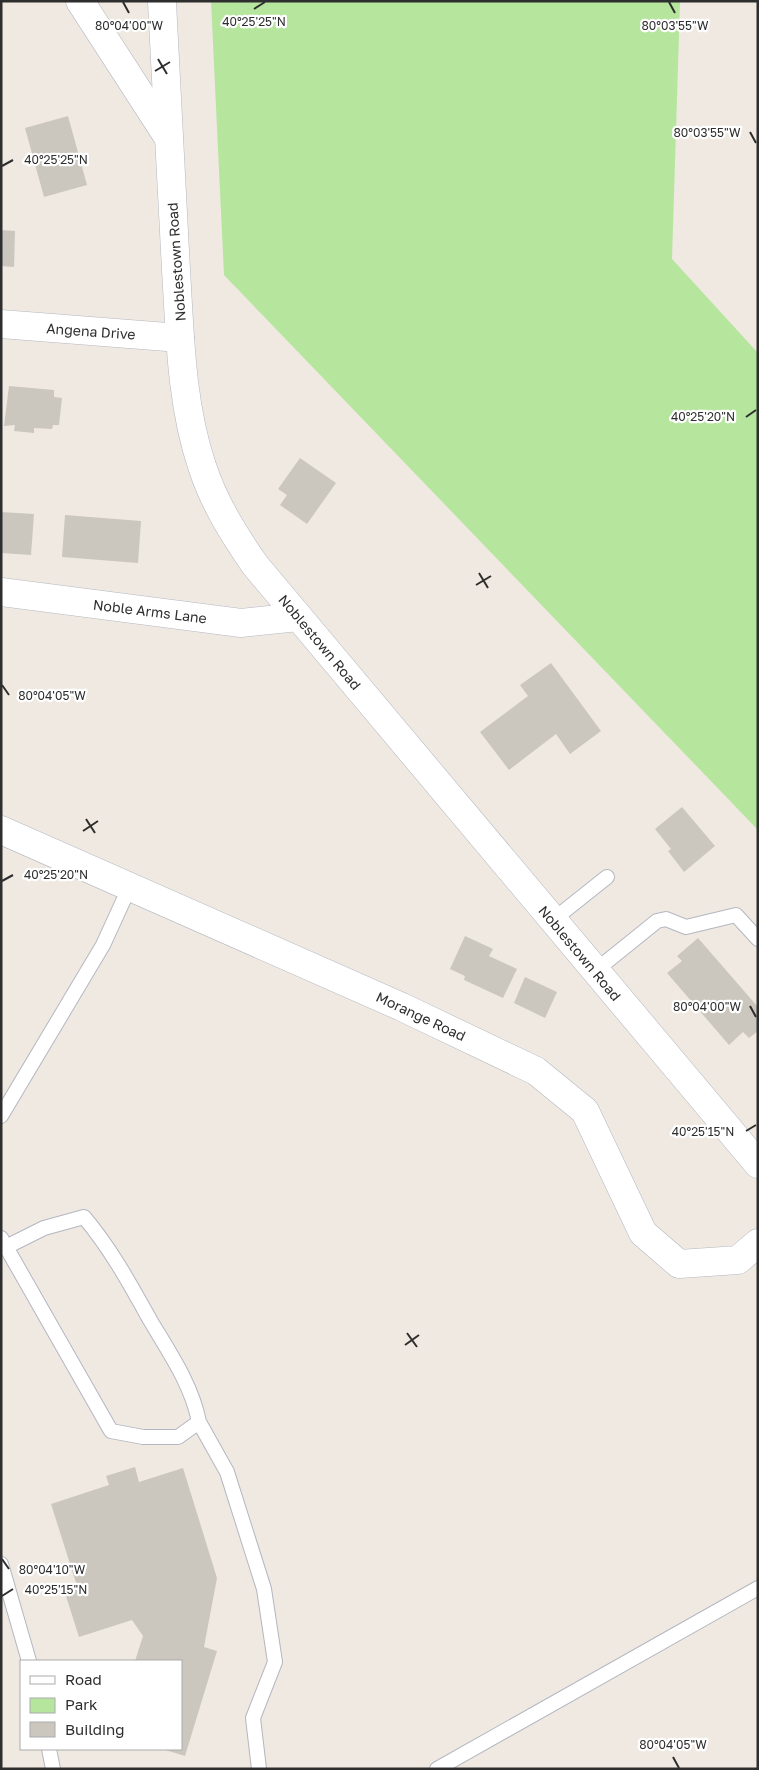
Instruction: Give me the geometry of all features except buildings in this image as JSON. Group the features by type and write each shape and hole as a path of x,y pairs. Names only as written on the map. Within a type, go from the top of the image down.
{"street":[{"path":"80,1 168,137"},
{"name":"Noblestown Road","path":"162,1 180,338 191,426 212,494 227,524 255,566 595,971 753,1150"},
{"name":"Angena Drive","path":"1,324 180,338"},
{"name":"Noble Arms Lane","path":"1,592 241,623 298,617"},
{"name":"Morange Road","path":"1,830 402,1007 536,1071 584,1111 643,1233 679,1264 738,1260 758,1243"}],"lane":[{"path":"553,920 607,878"},
{"path":"1,1116 103,945 130,886"},
{"path":"595,971 657,921 666,919 686,927 736,914 758,939"},
{"path":"199,1422 178,1437 143,1437 111,1431 5,1242 44,1228 84,1217 105,1242 175,1362 195,1402 199,1422 227,1472 264,1589 276,1662 253,1718 259,1769"},
{"path":"1,1564 29,1660"},
{"path":"437,1769 758,1588"},
{"path":"49,1750 53,1769"}],"green space":[{"path":"211,1 680,1 672,259 758,353 758,830 224,275"}]}
